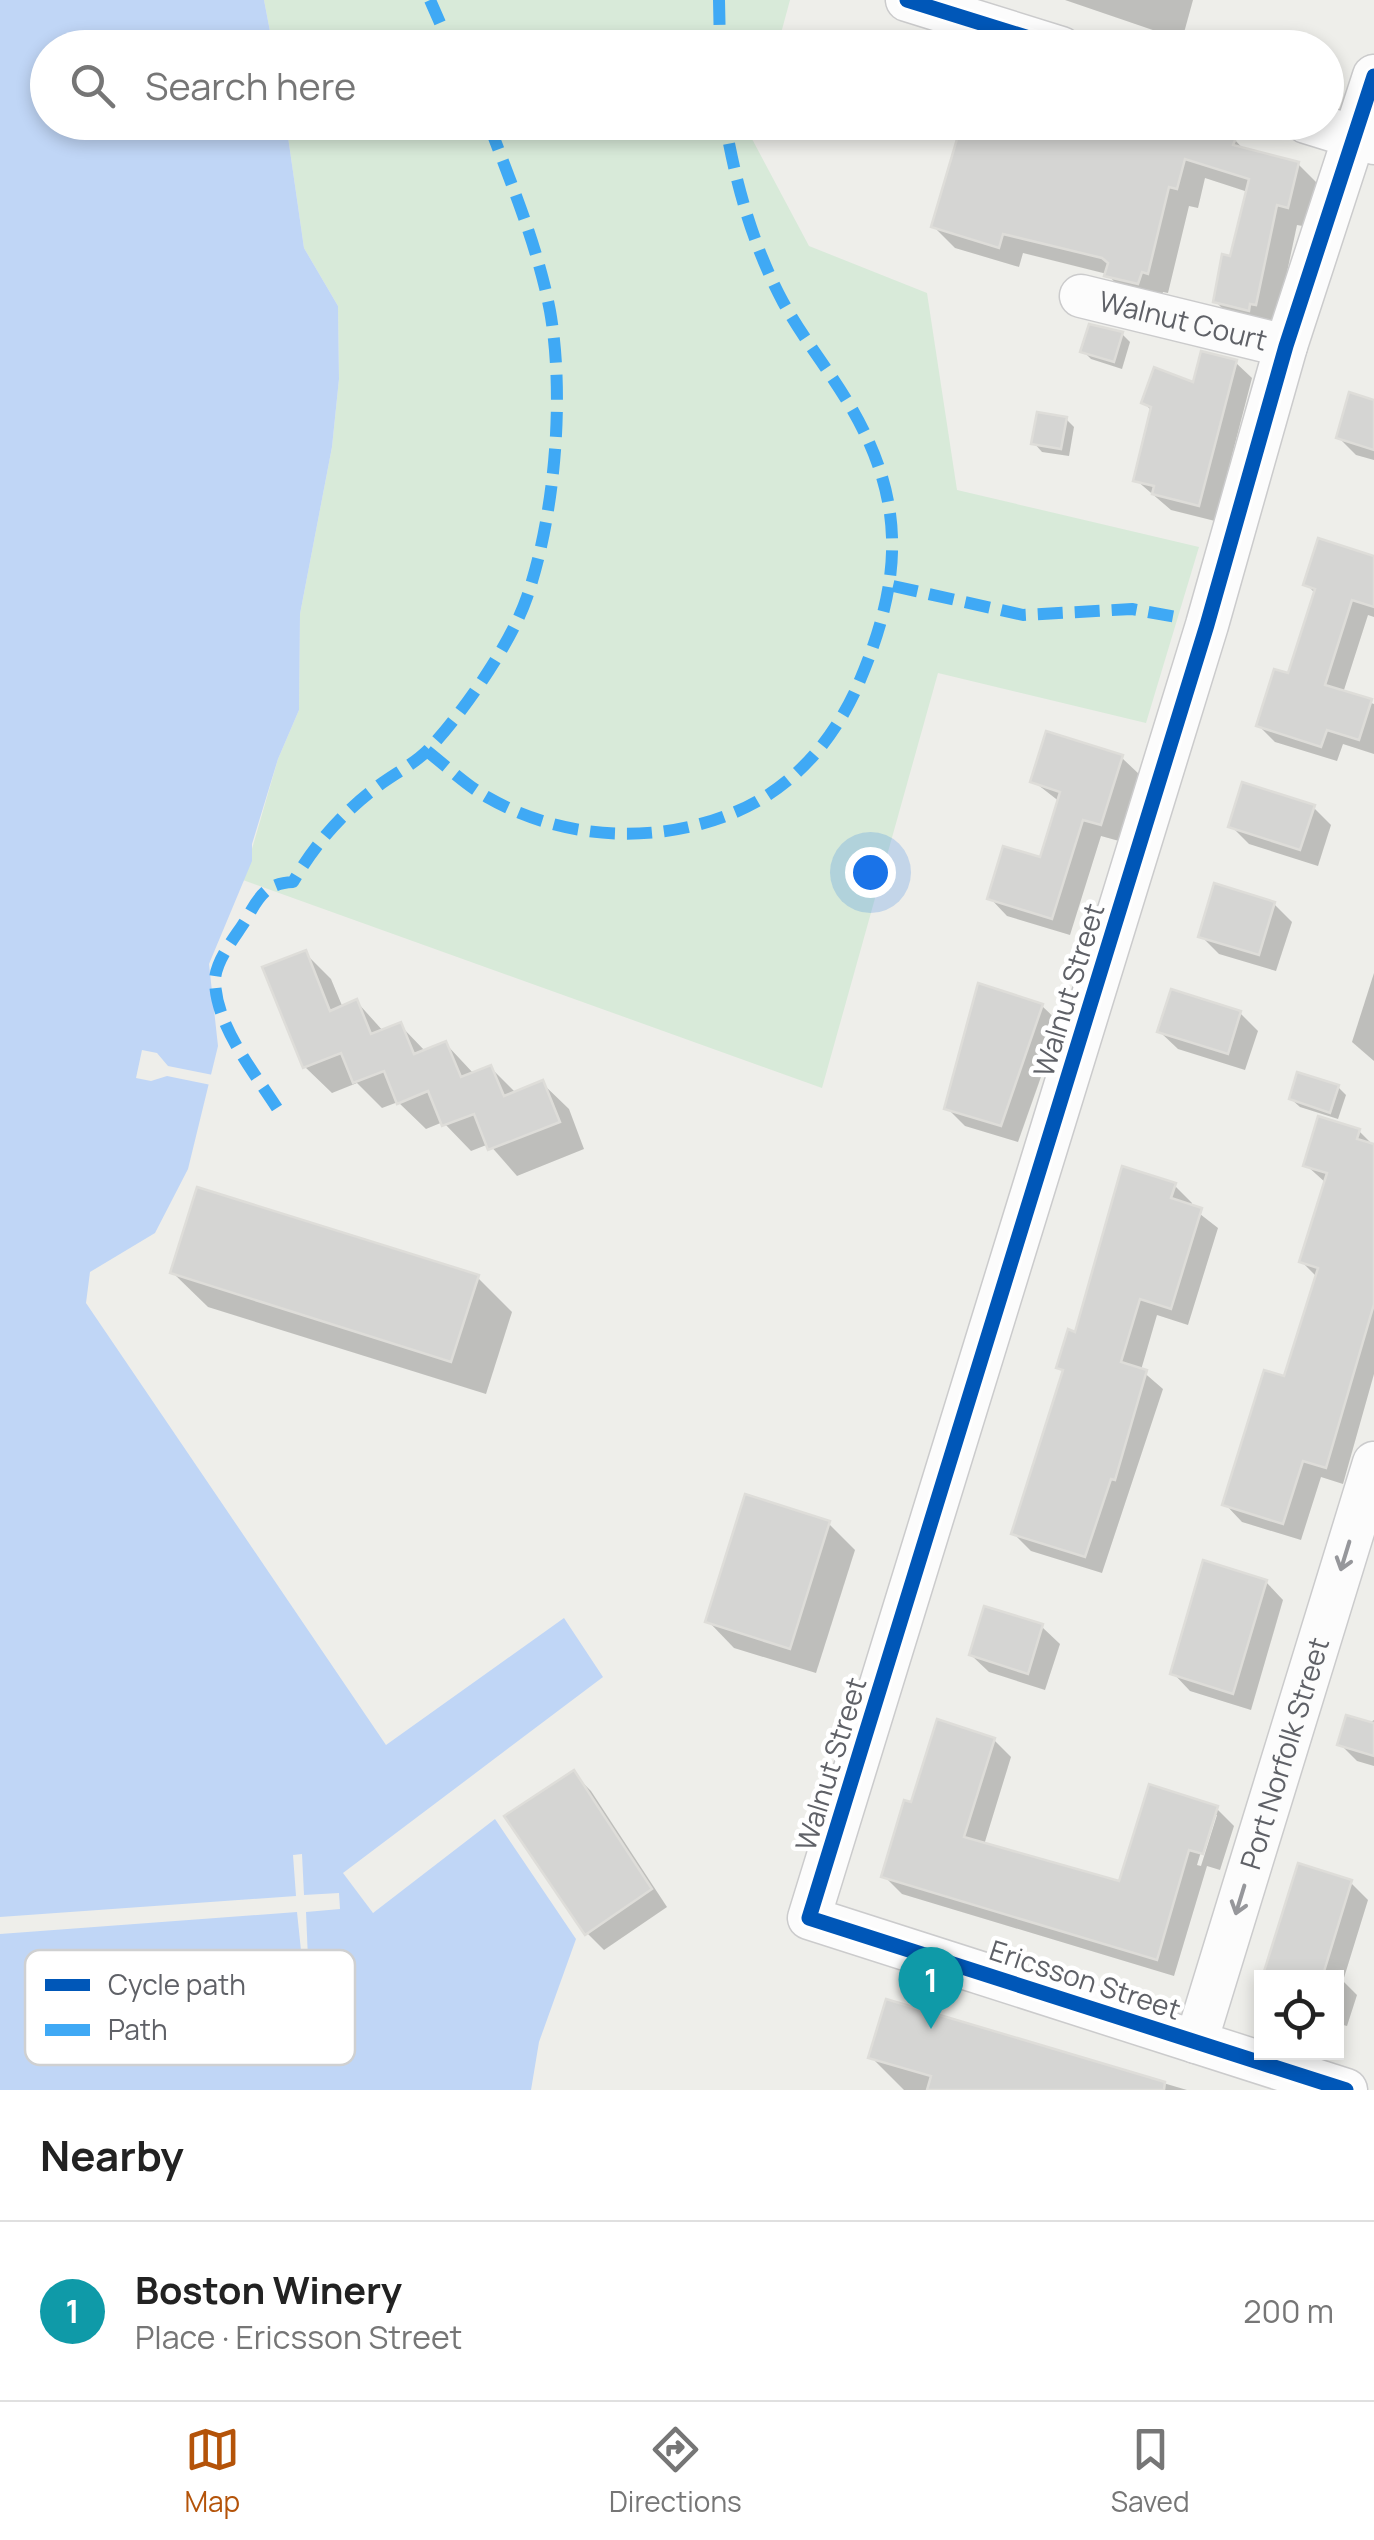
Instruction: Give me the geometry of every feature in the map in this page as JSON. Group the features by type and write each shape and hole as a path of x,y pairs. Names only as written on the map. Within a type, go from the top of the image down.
{"street":[{"path":"906,0 1004,30"},
{"name":"Walnut Street","path":"809,1918 1202,644 1286,346 1367,136 1374,76"},
{"name":"Walnut Court","path":"1081,296 1286,346"},
{"name":"Port Norfolk Street","path":"1196,2042 1374,1463"},
{"name":"Ericsson Street","path":"809,1918 1346,2090"}],"green space":[{"path":"264,0 790,0 782,30 270,30"},
{"path":"288,140 753,140 809,246 927,293 957,490 1199,547 1146,723 938,673 822,1088 243,880 278,759 299,710 300,614 332,447 339,379 338,306 304,248"}],"water":[{"path":"0,0 264,0 270,30 30,30 30,140 288,140 304,248 338,306 339,379 332,447 300,614 299,710 278,759 252,844 252,861 209,964 218,1046 188,1169 155,1233 90,1272 86,1303 386,1745 564,1618 603,1677 343,1873 373,1913 495,1819 576,1939 539,2042 531,2090 0,2090"}],"pier":[{"path":"142,1050 157,1053 168,1066 218,1076 216,1086 167,1076 151,1081 136,1078"},
{"path":"302,1854 304,1895 339,1893 340,1909 306,1912 308,1950 301,1950 297,1912 0,1934 0,1917 296,1896 293,1855"}],"building":[{"path":"957,140 1235,140 1233,145 1299,162 1288,208 1277,205 1256,305 1250,304 1249,311 1213,302 1222,254 1230,256 1249,179 1185,159 1177,189 1169,187 1148,274 1142,272 1138,284 1104,276 1108,263 1102,258 1003,234 999,248 931,227"},
{"path":"1089,324 1123,332 1114,362 1080,352"},
{"path":"1201,351 1237,360 1199,506 1152,494 1154,486 1133,481 1151,407 1141,403 1154,367 1193,382"},
{"path":"1349,392 1374,400 1374,450 1336,438"},
{"path":"1037,412 1067,417 1061,449 1031,444"},
{"path":"1318,538 1374,556 1374,607 1352,600 1325,685 1372,699 1359,740 1327,730 1321,747 1256,726 1274,669 1288,673 1315,589 1303,585"},
{"path":"1046,731 1123,755 1101,825 1083,820 1052,919 987,899 1003,846 1040,857 1060,792 1030,782"},
{"path":"1242,782 1315,805 1300,850 1228,827"},
{"path":"1214,883 1275,902 1259,955 1198,937"},
{"path":"306,950 330,1011 357,999 371,1034 401,1022 414,1054 446,1041 461,1077 491,1065 504,1096 543,1080 560,1122 488,1150 474,1114 442,1126 428,1091 397,1104 384,1071 353,1083 341,1053 303,1068 262,967"},
{"path":"978,983 1043,1004 1001,1126 944,1109"},
{"path":"1171,989 1241,1011 1228,1054 1157,1032"},
{"path":"1297,1072 1339,1085 1330,1113 1289,1099"},
{"path":"1318,1116 1360,1129 1357,1139 1374,1144 1374,1304 1326,1468 1303,1461 1283,1524 1222,1505 1264,1370 1284,1376 1318,1268 1299,1262 1327,1173 1303,1166"},
{"path":"1122,1166 1176,1183 1171,1198 1202,1208 1171,1309 1140,1299 1121,1362 1147,1370 1115,1480 1111,1479 1085,1557 1011,1534 1063,1370 1056,1368 1068,1329 1075,1332"},
{"path":"197,1187 479,1275 451,1362 170,1273"},
{"path":"745,1494 830,1521 790,1649 705,1622"},
{"path":"1203,1560 1267,1580 1233,1694 1170,1674"},
{"path":"984,1606 1043,1624 1028,1674 969,1655"},
{"path":"1346,1715 1374,1723 1374,1756 1337,1745"},
{"path":"937,1719 995,1738 964,1837 1119,1881 1149,1784 1218,1806 1203,1854 1189,1850 1157,1960 881,1877 904,1800 911,1802"},
{"path":"574,1770 652,1889 585,1935 504,1816"},
{"path":"1298,1863 1352,1880 1324,1970 1265,1970"},
{"path":"886,1999 1165,2082 1164,2090 927,2090 931,2076 868,2058"}],"marked path":[{"path":"430,0 443,30"},
{"path":"719,0 720,30"},
{"path":"277,1108 238,1048 222,1015 215,981 219,965 265,892 293,882 342,818 365,796 422,755 456,718 498,657 520,616 545,530 557,417 550,311 531,239 495,140"},
{"path":"427,751 487,797 545,822 606,833 668,831 728,815 789,779 822,746 858,685 873,647 890,577 892,543 881,475 849,404 772,281 747,215 728,140"},
{"path":"893,586 1023,615 1132,609 1176,617"}],"cycle path":[{"path":"907,0 1003,30"},
{"path":"1346,2090 809,1918 1207,625 1286,346 1374,76"}],"place":[{"name":"Boston Winery","path":"931,2029"}]}
